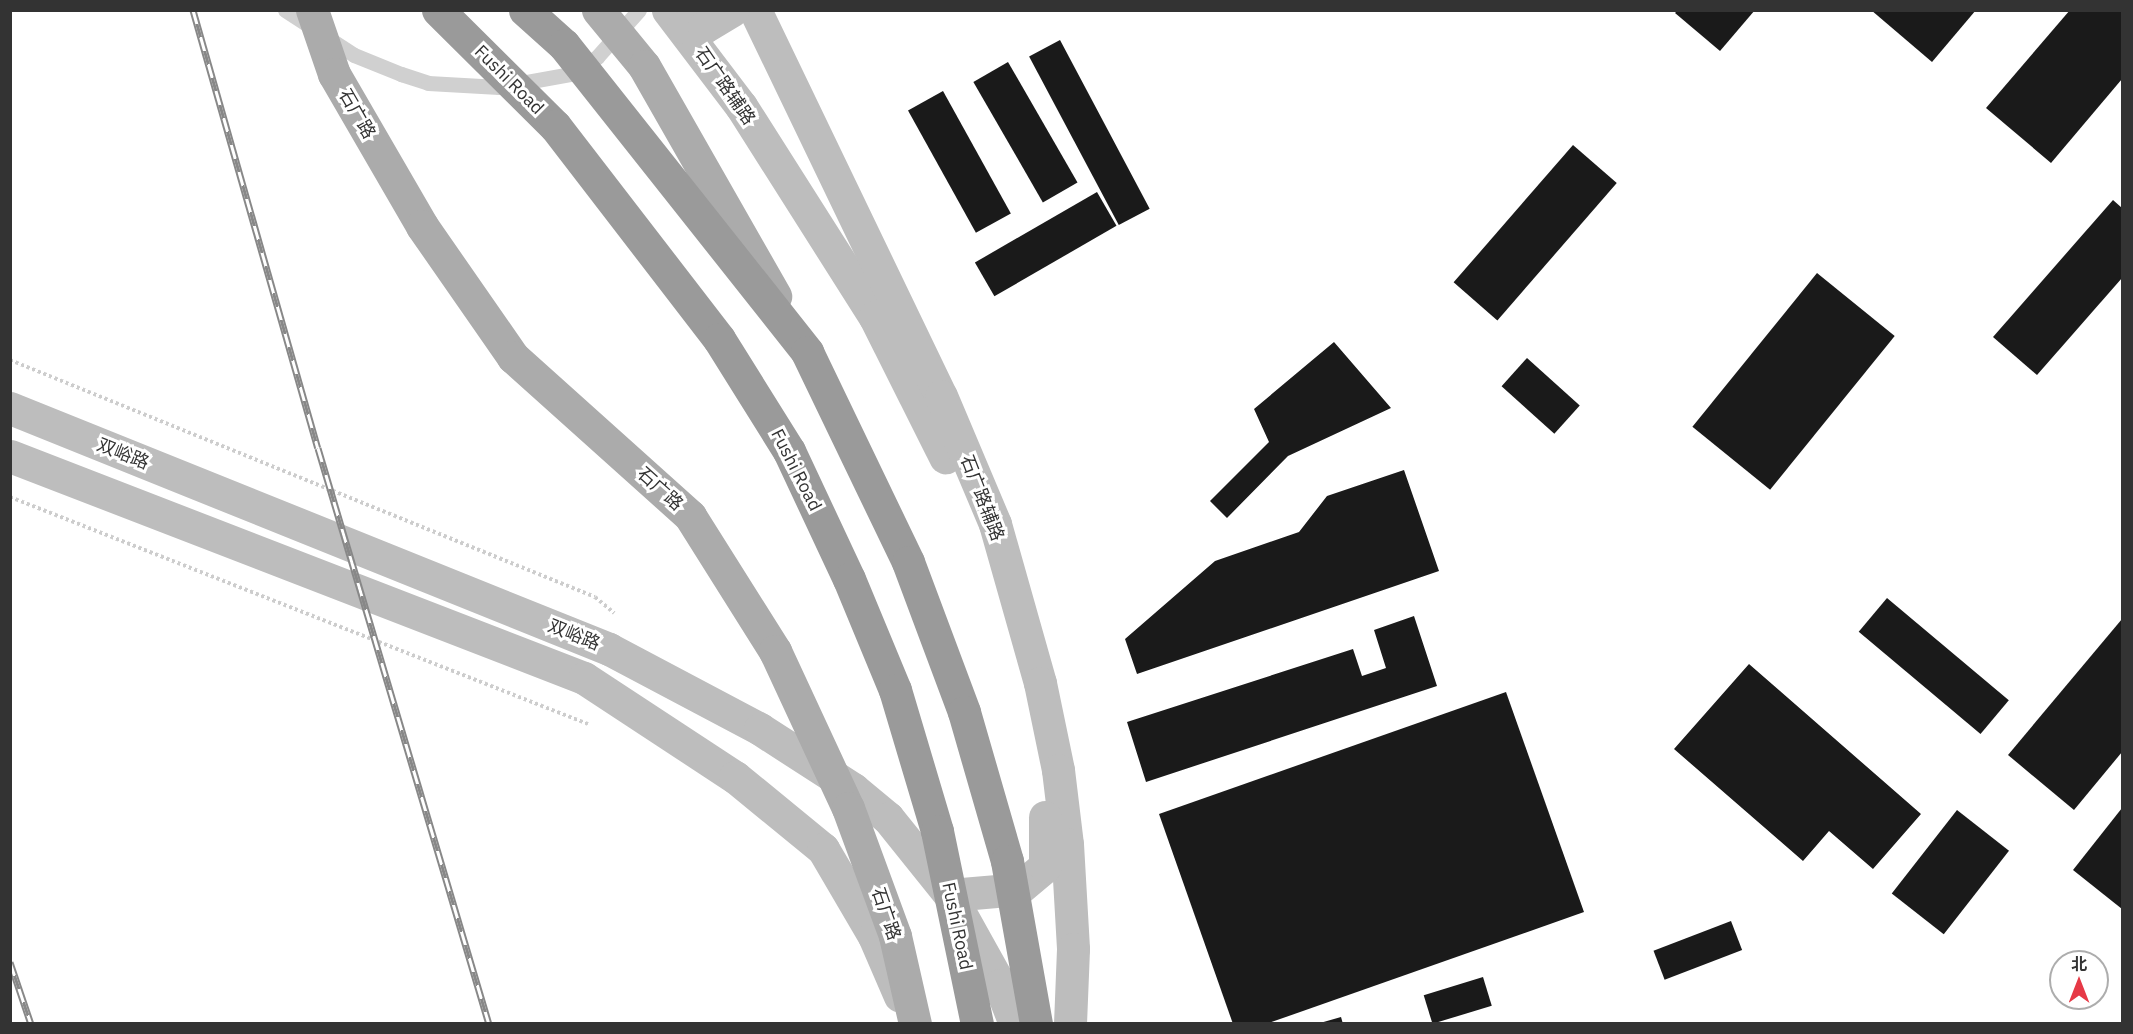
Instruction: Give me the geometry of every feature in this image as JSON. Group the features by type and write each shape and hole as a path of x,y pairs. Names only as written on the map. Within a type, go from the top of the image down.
{"highway":[{"name":"Fushi Road","path":"438,10 555,126 719,339 789,451 849,579 895,690 938,831 977,1023"},
{"path":"525,10 564,45 807,352 908,562 964,712 1007,861 1036,1023"}],"main road":[{"name":"石广路","path":"312,10 334,74 422,226 513,357 690,516 775,651 848,808 895,936 913,1023"},
{"path":"598,10 644,66 807,352"}],"street":[{"path":"675,19 704,27 732,10"},
{"name":"石广路辅路","path":"755,10 941,396 995,524 1040,683 1058,770 1067,844 1073,949 1070,1023"},
{"name":"石广路辅路","path":"675,19 741,106 875,317 946,459 998,583 1047,831 1045,866 1018,889 950,895"},
{"name":"双峪路","path":"10,408 609,648 760,729 853,789 888,818 950,895 1000,985 1015,1023"},
{"name":"双峪路","path":"10,456 584,678 735,777 823,849 874,936 913,1023"}],"lane":[{"path":"285,10 354,55 401,74 428,83 500,87 570,74 597,57 639,10"}],"path":[{"path":"10,497 595,727"}],"building":[{"path":"1678,10 1755,10 1720,51 1675,13"},
{"path":"1871,10 1976,10 1932,62"},
{"path":"2070,10 2122,10 2122,79 2051,163 1986,108"},
{"path":"1060,40 1150,209 1119,225 1029,56"},
{"path":"1008,62 1078,182 1043,202 973,82"},
{"path":"943,91 1011,213 976,233 908,110"},
{"path":"1573,145 1617,183 1497,320 1454,282"},
{"path":"1097,192 1116,226 994,296 975,263"},
{"path":"2113,200 2122,208 2122,278 2037,375 1993,337"},
{"path":"1817,273 1895,336 1770,490 1692,427"},
{"path":"1334,342 1391,408 1288,456 1227,518 1210,501 1269,442 1254,409"},
{"path":"1527,358 1580,406 1554,434 1502,386"},
{"path":"1404,470 1439,571 1137,674 1125,639 1215,561 1299,532 1327,496"},
{"path":"1887,598 2009,700 1981,734 1859,632"},
{"path":"1414,616 1437,686 1146,782 1127,722 1353,649 1362,676 1386,668 1374,630"},
{"path":"2122,619 2122,752 2074,810 2008,755"},
{"path":"1749,664 1921,814 1873,869 1829,831 1803,861 1674,749"},
{"path":"1506,692 1584,912 1266,1024 1233,1024 1159,814"},
{"path":"2122,808 2122,909 2073,870"},
{"path":"1957,810 2009,851 1944,934 1892,894"},
{"path":"1731,921 1742,950 1665,980 1654,951"},
{"path":"1483,977 1492,1006 1432,1024 1424,995"},
{"path":"1341,1017 1343,1024 1320,1024 1320,1023"}],"railway":[{"path":"193,10 318,448 489,1024"},
{"path":"10,962 31,1024"}]}
